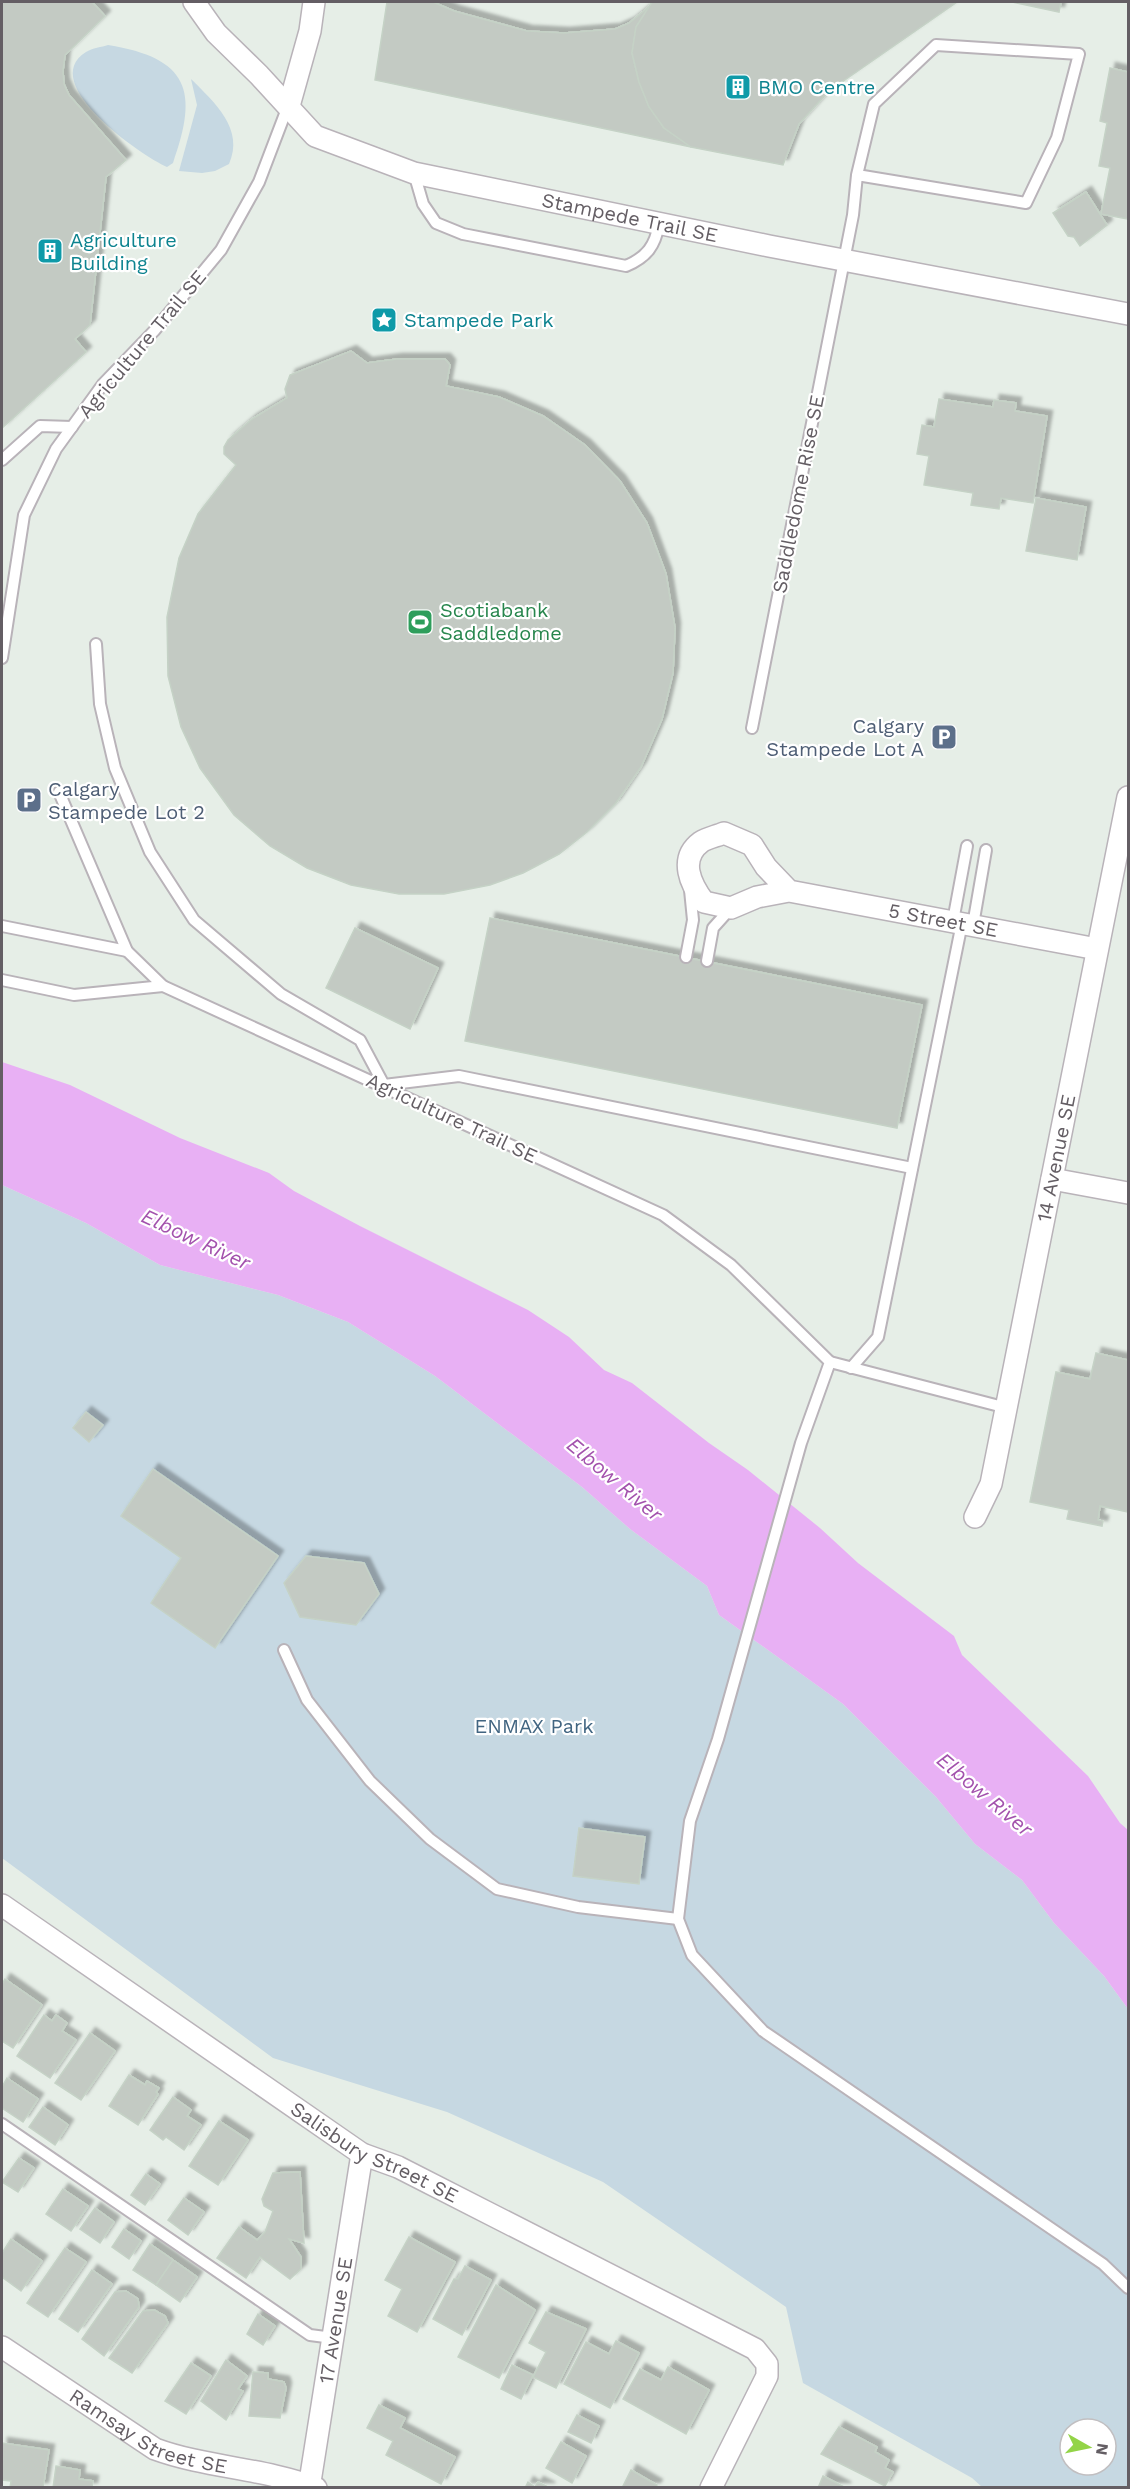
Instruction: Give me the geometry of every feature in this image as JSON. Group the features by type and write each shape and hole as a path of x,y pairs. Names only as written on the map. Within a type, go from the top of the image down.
{"street":[{"name":"Stampede Trail SE","path":"194,2 216,33 322,140 414,174 844,261 1128,314"},
{"path":"288,106 310,31 315,2"},
{"name":"14 Avenue SE","path":"975,1517 991,1484 1128,797"},
{"path":"731,908 704,902 690,884 688,862 700,843 724,833 752,845 766,867 789,891"},
{"name":"5 Street SE","path":"731,908 757,897 789,891 1097,949"},
{"path":"1052,1179 1128,1193"},
{"name":"Salisbury Street SE","path":"2,1905 362,2154 398,2167 755,2349 767,2364 767,2376 711,2487"},
{"name":"17 Avenue SE","path":"312,2487 362,2154"},
{"name":"Ramsay Street SE","path":"2,2347 155,2449 179,2457 286,2477 312,2487"}],"lane":[{"name":"Saddledome Rise SE","path":"752,728 844,261 857,175 873,104 936,45 1079,54 1057,138 1026,203 857,175"},
{"name":"Agriculture Trail SE","path":"2,658 24,515 56,449 103,384 154,331 221,250 259,182 288,106"},
{"path":"414,174 423,204 435,223 463,234 626,266 644,258 656,241 659,224"},
{"path":"2,460 40,426 72,427"},
{"path":"96,644 100,704 115,768 150,852 194,920 280,994 360,1040 384,1085 459,1076 912,1168"},
{"name":"Agriculture Trail SE","path":"60,792 127,951 163,986 384,1085 663,1215 731,1265 830,1362"},
{"path":"963,923 967,846"},
{"path":"851,1368 878,1337 963,923 986,850"},
{"path":"686,957 693,920 690,884"},
{"path":"707,961 713,928 731,908"},
{"path":"2,926 127,951"},
{"path":"2,980 74,995 163,986"},
{"path":"1007,1408 830,1362 801,1443 718,1739 690,1821 678,1919 692,1955 763,2031 1103,2264 1128,2288"},
{"path":"284,1650 307,1700 370,1781 430,1839 497,1889 578,1907 678,1919"},
{"path":"2,2124 310,2335 333,2338"}],"green space":[{"path":"108,45 156,59 171,69 181,82 185,97 185,116 173,163 167,167 137,149 98,117 83,99 74,82 74,65 86,52"},
{"path":"191,79 225,117 233,139 233,151 229,164 215,171 202,173 179,171 197,105"},
{"name":"ENMAX Park","path":"2,1185 86,1223 160,1265 278,1295 348,1322 435,1376 582,1487 630,1529 707,1586 719,1615 843,1704 936,1797 975,1844 1022,1880 1054,1923 1104,1976 1128,2009 1128,2487 982,2487 972,2478 803,2383 786,2307 603,2182 447,2112 273,2058 2,1858"}],"water":[{"name":"Elbow River","path":"2,1062 70,1085 180,1138 269,1173 294,1191 360,1226 528,1310 569,1337 604,1370 632,1383 748,1470 820,1528 858,1563 954,1636 962,1655 1088,1776 1120,1823 1128,1830 1128,2009 1104,1976 1054,1923 1022,1880 975,1844 936,1797 843,1704 719,1615 707,1586 630,1529 582,1487 435,1376 348,1322 278,1295 160,1265 86,1223 2,1185"}],"building":[{"name":"Agriculture Building","path":"2,2 92,2 105,16 65,55 64,84 69,95 126,160 106,177 90,325 75,339 86,352 2,428"},
{"path":"387,2 433,2 454,11 527,31 564,33 615,29 629,23 650,6 636,27 632,53 639,82 649,107 664,128 691,147 375,80"},
{"name":"BMO Centre","path":"652,2 957,2 829,91 799,124 783,165 691,147 664,128 649,107 639,82 632,53 636,27"},
{"path":"1012,2 1061,2 1059,12"},
{"path":"1110,68 1128,72 1128,219 1101,214 1110,168 1099,166 1107,123 1100,121"},
{"path":"1086,192 1107,225 1080,246 1074,237 1068,236 1053,213"},
{"name":"Scotiabank Saddledome","path":"351,351 367,363 397,359 445,359 450,365 446,386 499,397 543,416 585,445 620,481 647,523 666,574 675,628 673,673 662,719 641,767 616,803 587,832 559,854 523,873 490,885 444,894 399,894 351,885 307,868 270,846 234,815 200,768 181,727 168,676 167,617 179,558 198,514 236,465 224,454 224,447 228,440 252,419 287,398 285,389 290,375"},
{"path":"939,399 993,407 994,400 1016,403 1015,411 1047,416 1033,503 1001,498 999,509 971,505 973,493 924,485 929,456 917,454 922,425 934,427"},
{"path":"1036,498 1086,507 1077,560 1026,551"},
{"path":"490,918 922,1005 897,1128 465,1041"},
{"path":"355,928 438,968 410,1029 326,988"},
{"path":"1096,1353 1128,1360 1128,1512 1100,1506 1098,1520 1103,1521 1102,1526 1067,1519 1069,1510 1030,1502 1056,1372 1090,1379"},
{"path":"86,1412 103,1425 89,1442 73,1428"},
{"path":"153,1469 278,1556 215,1648 151,1603 181,1558 121,1516"},
{"path":"306,1556 364,1563 379,1594 356,1625 300,1617 284,1583"},
{"path":"579,1828 645,1837 639,1884 573,1876"},
{"path":"5,1979 42,2005 13,2048 2,2041 2,1984"},
{"path":"44,2015 52,2021 56,2015 67,2023 62,2031 76,2040 50,2078 17,2056"},
{"path":"90,2033 115,2051 81,2100 55,2083"},
{"path":"129,2075 145,2085 147,2081 159,2088 156,2092 158,2094 138,2125 109,2106"},
{"path":"7,2078 38,2099 23,2122 2,2108 2,2087"},
{"path":"173,2097 191,2110 187,2116 201,2125 184,2150 166,2137 163,2140 150,2130"},
{"path":"43,2107 68,2125 55,2145 29,2127"},
{"path":"219,2121 248,2140 218,2185 189,2166"},
{"path":"19,2158 34,2168 18,2192 2,2182"},
{"path":"300,2172 304,2243 289,2239 301,2257 301,2269 290,2279 260,2257 246,2278 217,2258 239,2227 257,2240 265,2232 273,2211 264,2206 262,2199 273,2173"},
{"path":"146,2174 160,2184 145,2205 131,2195"},
{"path":"63,2189 88,2206 71,2231 46,2214"},
{"path":"184,2198 204,2212 188,2235 168,2220"},
{"path":"95,2208 114,2222 100,2243 80,2229"},
{"path":"124,2229 141,2241 129,2259 112,2247"},
{"path":"409,2237 455,2262 417,2332 388,2316 402,2289 385,2280"},
{"path":"11,2239 42,2261 21,2291 2,2277 2,2253"},
{"path":"150,2244 173,2260 156,2285 133,2270"},
{"path":"65,2248 86,2262 48,2317 27,2303"},
{"path":"173,2260 197,2277 180,2302 156,2285"},
{"path":"465,2266 491,2280 462,2335 433,2319 454,2279 458,2279"},
{"path":"92,2270 112,2284 78,2332 59,2319"},
{"path":"496,2285 535,2310 499,2378 458,2357"},
{"path":"126,2291 138,2299 139,2307 104,2356 82,2339 115,2292"},
{"path":"154,2310 165,2316 168,2323 132,2373 109,2358 143,2311"},
{"path":"546,2312 586,2329 556,2388 533,2377 546,2352 529,2343"},
{"path":"258,2314 275,2326 263,2345 247,2334"},
{"path":"616,2341 639,2353 610,2408 564,2384 586,2342 609,2354"},
{"path":"226,2360 247,2376 238,2389 243,2391 226,2420 201,2401"},
{"path":"191,2363 211,2376 186,2414 165,2401"},
{"path":"512,2365 533,2375 521,2399 501,2389"},
{"path":"668,2367 709,2390 686,2434 623,2399 640,2369 661,2380"},
{"path":"253,2372 268,2373 268,2379 284,2382 286,2388 280,2418 249,2416"},
{"path":"379,2405 405,2418 400,2428 455,2457 441,2484 386,2455 393,2441 367,2428"},
{"path":"577,2415 599,2426 591,2443 568,2432"},
{"path":"839,2427 877,2447 875,2452 889,2460 885,2468 893,2472 885,2486 821,2454"},
{"path":"561,2442 586,2456 572,2483 546,2468"},
{"path":"2,2443 49,2450 43,2488 10,2488 11,2481 2,2480"},
{"path":"56,2466 80,2470 79,2479 93,2481 92,2488 53,2488"},
{"path":"631,2470 657,2485 655,2488 622,2488"},
{"path":"823,2476 846,2488 818,2488"},
{"path":"528,2482 535,2487 538,2482 550,2488 525,2488"}],"place":[{"name":"BMO Centre","path":"738,87"},
{"name":"Agriculture Building","path":"50,251"},
{"name":"Stampede Park","path":"384,320"},
{"name":"Scotiabank Saddledome","path":"420,622"},
{"name":"Calgary Stampede Lot A","path":"944,737"},
{"name":"Calgary Stampede Lot 2","path":"29,800"}]}
